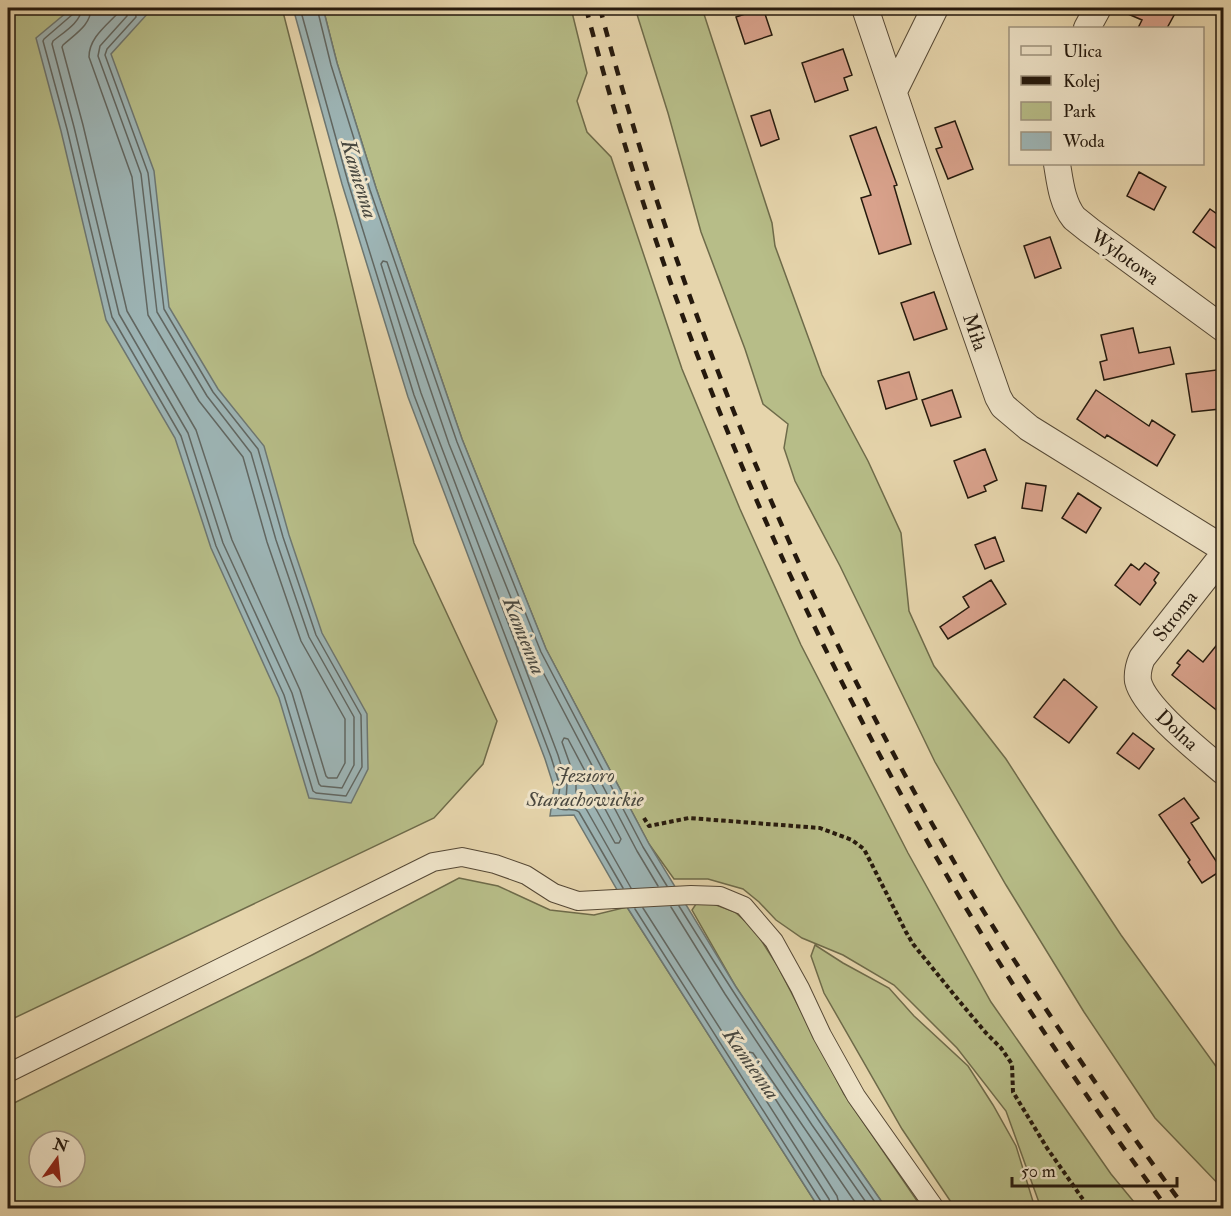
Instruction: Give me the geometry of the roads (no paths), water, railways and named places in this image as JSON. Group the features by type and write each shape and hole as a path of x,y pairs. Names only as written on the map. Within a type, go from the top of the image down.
{"street":[{"name":"Miła","path":"866,8 998,397 1004,406 1029,428 1224,549"},
{"path":"894,91 935,8"},
{"path":"1088,27 1098,8"},
{"name":"Wylotowa","path":"1057,165 1065,202 1073,217 1224,329"},
{"name":"Stroma","path":"1138,682 1138,670 1142,658 1224,554"},
{"name":"Dolna","path":"1138,682 1150,705 1188,742 1224,772"},
{"path":"8,1073 433,862 462,857 495,864 526,875 554,893 578,901 691,895 720,896 744,906 774,942 856,1096 935,1209"}],"water":[{"path":"72,8 150,11 111,54 154,171 169,307 218,389 264,446 289,535 322,633 367,714 368,769 351,803 309,798 279,698 211,548 175,438 106,320 61,131 36,38"},
{"name":"Jezioro Starachowickie","path":"293,8 323,8 337,63 376,188 462,439 546,649 649,844 736,987 886,1208 819,1208 627,907 574,815 550,816 554,787 408,397 342,184"}],"railway":[{"path":"586,8 619,127 657,245 746,476 797,590 910,811 972,918 1066,1065 1167,1208"},
{"path":"600,8 633,125 671,242 713,359 759,474 864,698 922,806 984,912 1032,988 1132,1136 1185,1208"}],"water label":[{"name":"Kamienna","path":"359,179"},
{"name":"Kamienna","path":"524,636"},
{"name":"Kamienna","path":"751,1064"}]}
